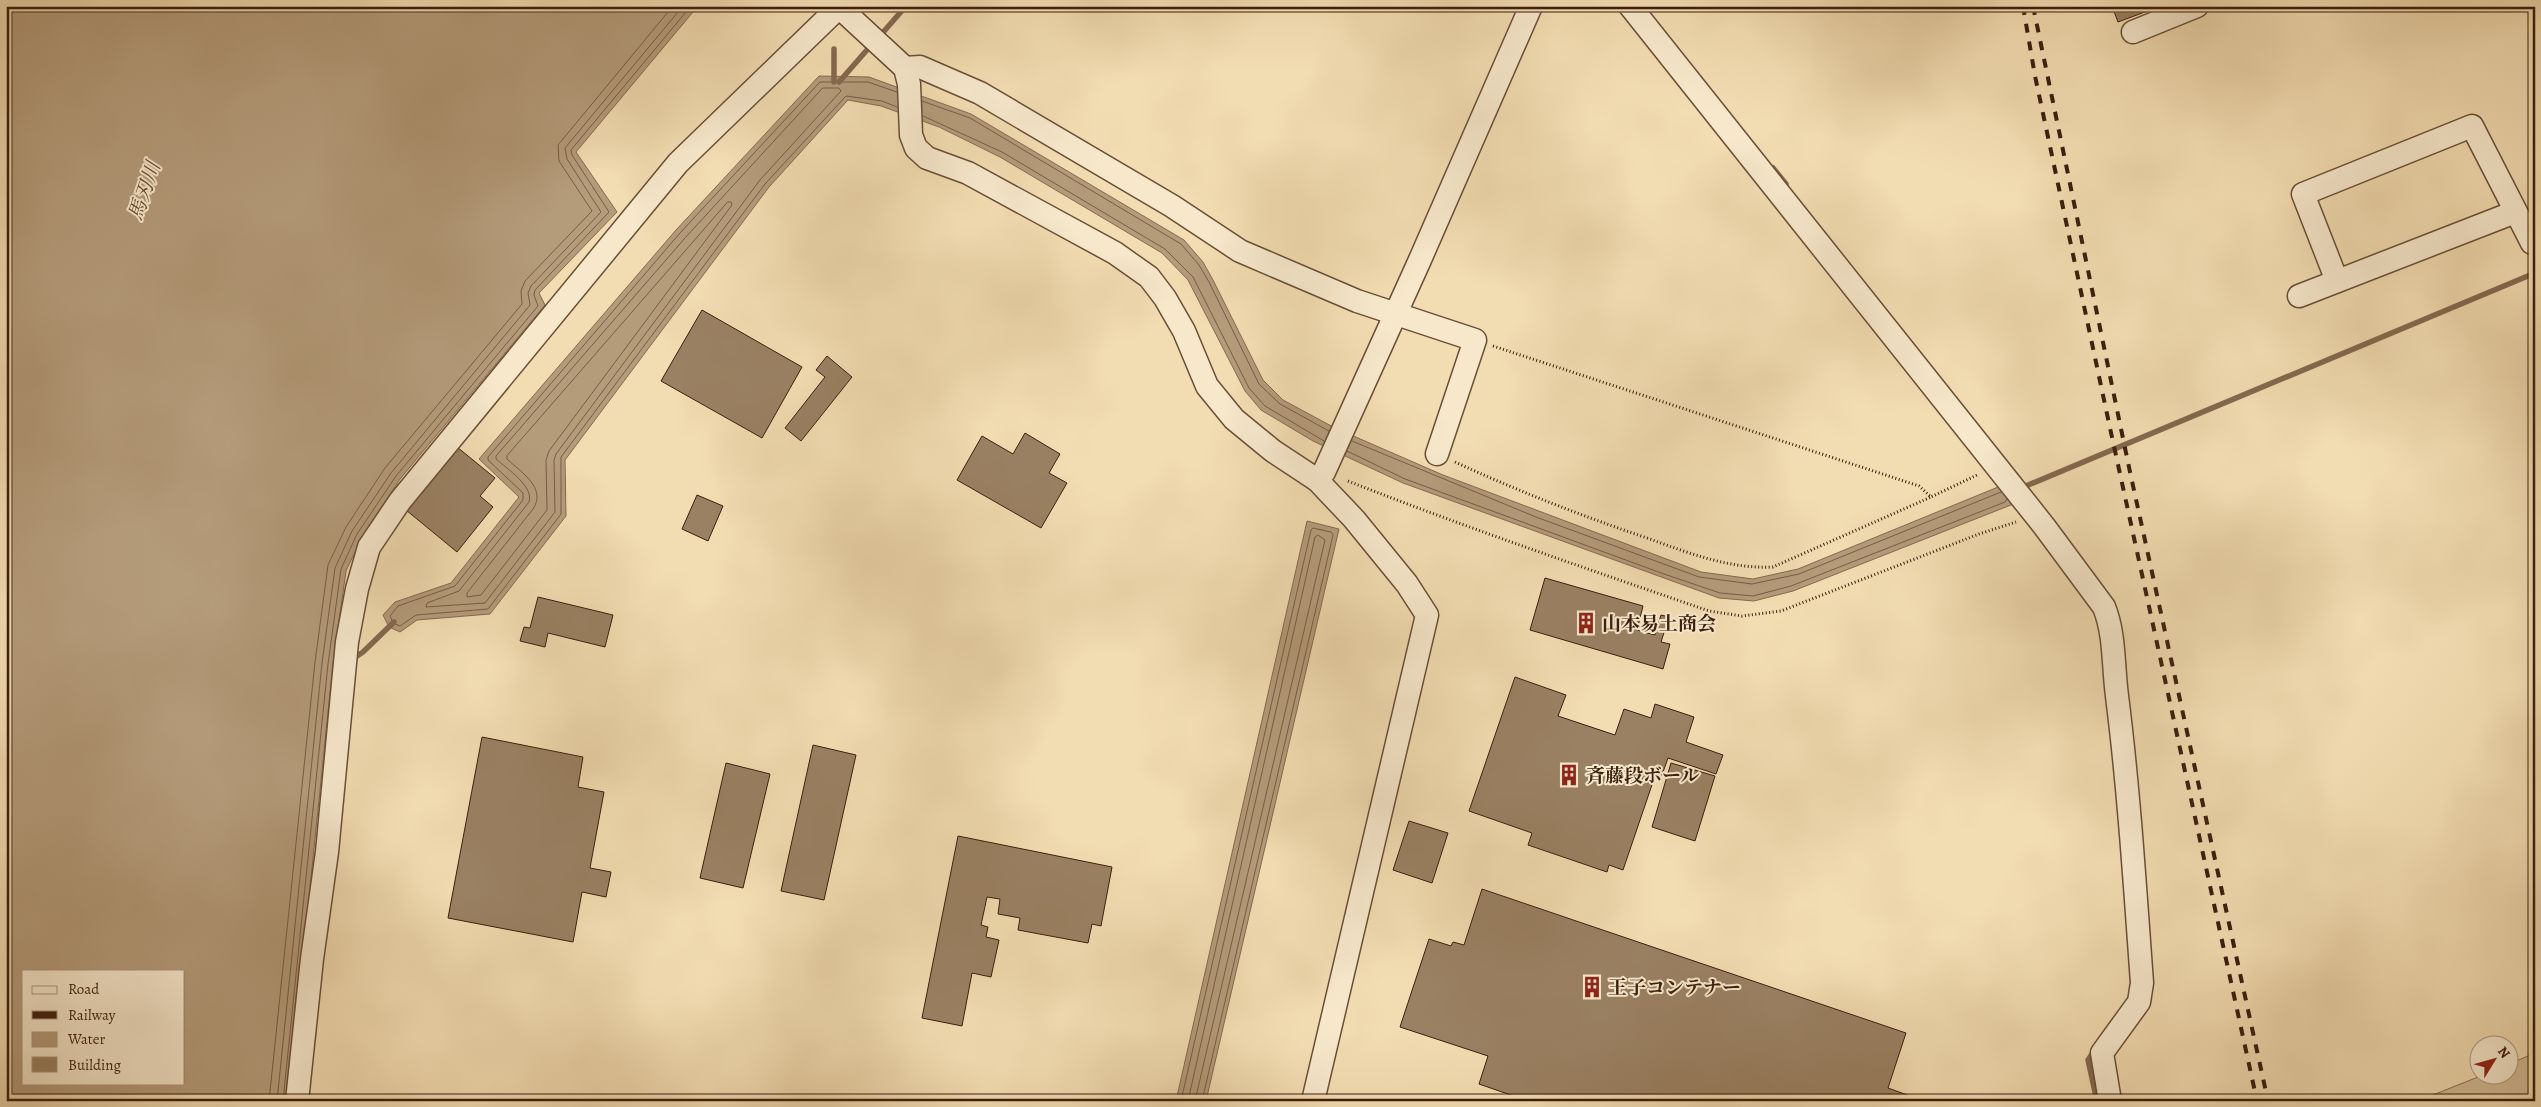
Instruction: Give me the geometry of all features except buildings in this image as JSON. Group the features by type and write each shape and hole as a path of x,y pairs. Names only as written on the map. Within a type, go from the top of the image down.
{"street":[{"path":"1324,470 1531,6"},
{"path":"1630,6 2033,512 2104,606 2109,619 2112,641 2125,761 2142,983 2139,1002 2102,1053 2110,1101"},
{"path":"2132,32 2197,6"},
{"path":"297,1101 312,959 327,852 346,642 357,589 369,547 400,501 678,163 839,7 902,69 912,135 916,148 927,158 968,172 1114,253 1149,277 1166,298 1184,331 1207,386 1234,419 1273,451 1324,470 1354,519 1406,584 1427,615 1314,1101"},
{"path":"902,69 920,67 980,93 1172,206 1240,251 1357,301 1396,312 1475,340 1437,454"},
{"path":"2337,281 2303,194 2472,126 2514,212 2532,243 2535,242"},
{"path":"2299,296 2514,212"}],"path":[{"path":"1475,340 1919,486 1931,497"},
{"path":"1437,454 1495,481 1623,530 1705,558 1748,568 1773,567 1931,497 1998,470"},
{"path":"1324,470 1436,517 1480,530 1709,612 1742,616 1781,611 1798,606 2033,512"}],"shaded area":[{"path":"2535,1053 2535,1101 2418,1101 2468,1081 2468,1084 2518,1084 2518,1060"}],"water":[{"name":"馬刃川","path":"6,6 698,6 576,152 617,212 539,293 545,305 400,479 362,537 346,571 333,664 288,1101 6,1101"},
{"path":"819,76 869,77 971,114 1184,240 1203,262 1263,380 1283,400 1335,428 1443,475 1701,572 1753,579 1798,569 2003,485 2016,503 1793,591 1754,601 1719,598 1403,483 1313,441 1261,410 1245,391 1188,280 1162,253 1000,157 939,127 881,106 848,100 769,187 565,460 566,516 490,614 417,620 400,632 389,627 383,615 395,602 451,583 519,497 479,459 676,230"},
{"path":"1307,521 1339,529 1206,1101 1176,1101"}],"waterway":[{"path":"879,37 906,6"},
{"path":"839,82 873,43"},
{"path":"834,49 834,82"},
{"path":"1773,168 1786,184"},
{"path":"2021,488 2535,273"},
{"path":"351,660 363,652 394,622"},
{"path":"2094,1051 2088,1060 2097,1101"}],"railway":[{"path":"2023,6 2035,76 2110,428 2257,1101"},
{"path":"2033,6 2130,472 2268,1101"}],"place":[{"name":"山本易土商会","path":"1586,623"},
{"name":"斉藤段ボール","path":"1569,775"},
{"name":"王子コンテナー","path":"1592,987"}]}
